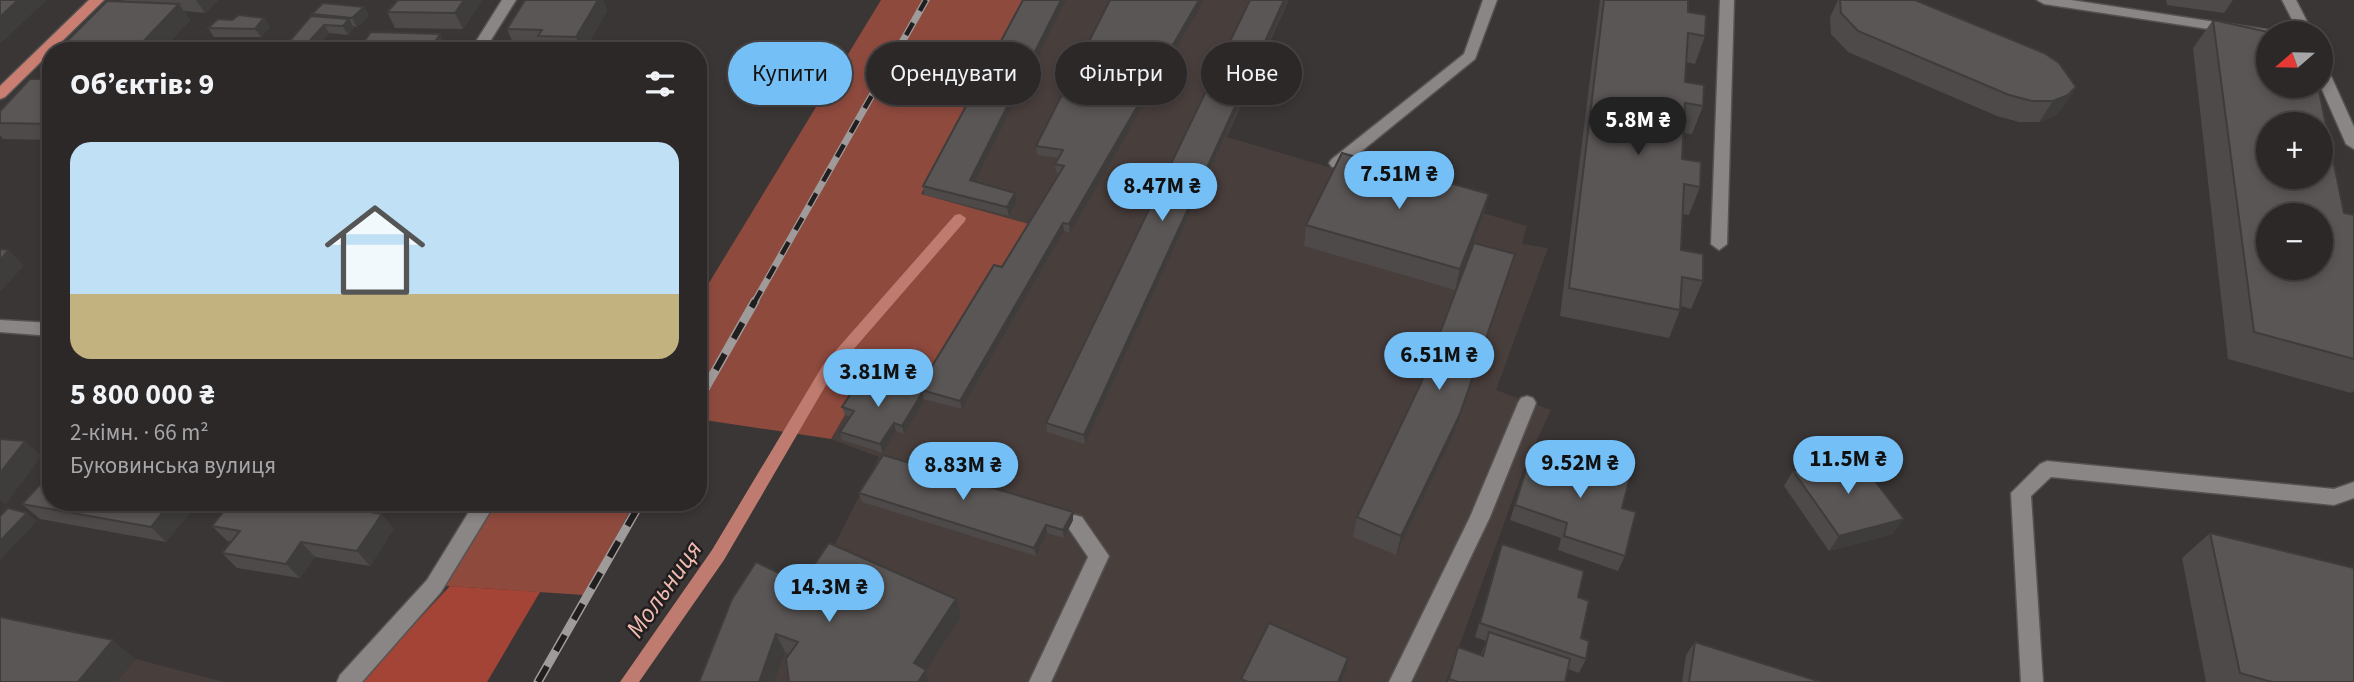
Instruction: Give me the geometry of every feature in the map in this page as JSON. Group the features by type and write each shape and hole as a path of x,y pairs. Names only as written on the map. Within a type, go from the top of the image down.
{"main road":[{"path":"54,42 97,0"},
{"path":"0,94 42,53"}],"street":[{"path":"483,42 509,0"},
{"path":"1336,163 1470,56 1490,0"},
{"path":"1719,244 1727,0"},
{"path":"2044,0 2256,32"},
{"path":"2290,0 2300,21"},
{"path":"2333,96 2354,144"},
{"path":"0,326 42,329"},
{"path":"1400,682 1480,517 1527,403"},
{"path":"2032,682 2021,493 2047,469 2334,497 2354,489"},
{"path":"348,682 434,586 480,511"},
{"path":"1040,682 1099,556 1075,523"}],"shaded area":[{"path":"881,0 1025,0 1002,42 866,42 866,105 969,105 921,194 1029,224 917,396 865,380 831,439 707,420 707,286 817,105 852,105 852,48"},
{"path":"1025,0 1289,0 1270,42 1201,42 1201,105 1241,105 1227,137 1527,226 1522,244 1548,248 1496,390 1551,410 1525,466 1446,682 705,682 809,595 879,457 831,439 865,380 1028,225 921,195 969,105 1041,105 1041,42 1003,42"},
{"path":"478,511 630,511 584,595 433,585"},
{"path":"450,586 540,592 487,682 360,682"},
{"path":"0,630 136,659 224,682 0,682"}],"building":[{"path":"0,0 18,0 0,17"},
{"path":"398,0 464,0 455,13 387,12"},
{"path":"525,0 598,0 576,37 538,36 542,30 507,29"},
{"path":"1023,0 1061,0 1040,42 1000,42"},
{"path":"1110,0 1199,0 1175,42 1089,42"},
{"path":"1250,0 1284,0 1265,42 1230,42"},
{"path":"1604,0 1688,0 1688,12 1706,15 1705,36 1688,33 1685,82 1704,85 1703,106 1685,103 1682,159 1701,162 1700,187 1684,184 1681,250 1703,254 1703,281 1682,277 1680,310 1569,288"},
{"path":"1840,0 1915,0 2044,53 2059,63 2076,87 2068,95 2053,101 2032,101 2009,95 1858,31 1841,13"},
{"path":"107,1 179,4 143,42 66,42"},
{"path":"323,3 364,7 352,18 312,14"},
{"path":"239,15 264,18 255,29 208,28 218,19 232,20"},
{"path":"311,16 349,19 343,26 324,25 308,42 289,42"},
{"path":"2213,20 2256,29 2256,98 2320,98 2323,112 2256,112 2256,189 2333,189 2333,159 2344,213 2354,215 2354,359 2254,332"},
{"path":"371,32 440,34 435,42 364,42"},
{"path":"30,79 42,79 42,124 0,123 0,111"},
{"path":"1201,102 1201,105 1236,105 1084,435 1046,423"},
{"path":"967,105 1008,105 970,180 1015,193 1007,207 923,186"},
{"path":"1057,105 1138,105 1069,224 1063,223 960,401 918,389 994,265 1002,267 1064,166 1055,164 1063,150 1036,146"},
{"path":"1342,153 1489,194 1460,269 1306,225"},
{"path":"1474,243 1515,254 1460,414 1401,536 1357,517 1421,383"},
{"path":"0,249 9,250 0,260"},
{"path":"863,375 922,393 902,426 894,423 880,444 840,432 854,411 842,407"},
{"path":"0,439 25,441 0,473"},
{"path":"1532,451 1593,471 1595,461 1631,473 1622,508 1636,512 1625,556 1564,536 1567,523 1515,505"},
{"path":"883,455 1073,512 1063,530 1046,525 1034,548 859,493"},
{"path":"1856,456 1904,519 1839,536 1793,471"},
{"path":"42,483 42,508 22,504"},
{"path":"8,508 27,513 0,541 0,516"},
{"path":"61,511 164,511 151,527"},
{"path":"224,511 364,511 382,514 357,551 301,542 286,564 222,553 240,531 212,526"},
{"path":"2210,533 2354,568 2354,682 2272,682 2240,673"},
{"path":"829,543 956,599 914,663 926,670 918,682 789,682 786,659 798,642 776,634 759,682 699,682 732,599 756,562 801,584"},
{"path":"1502,544 1584,571 1578,597 1589,601 1581,638 1589,641 1586,659 1480,623"},
{"path":"0,617 113,640 78,682 0,682"},
{"path":"1269,623 1348,658 1338,682 1248,682 1241,679"},
{"path":"1489,632 1570,659 1565,682 1458,682 1449,679 1458,647 1483,656"},
{"path":"1695,642 1821,682 1689,682"}],"waterway":[{"name":"Мольниця","path":"629,682 718,555 828,369 960,218"}],"railway":[{"path":"754,303 926,0"},
{"path":"707,385 755,301"},
{"path":"538,682 636,511"}]}
